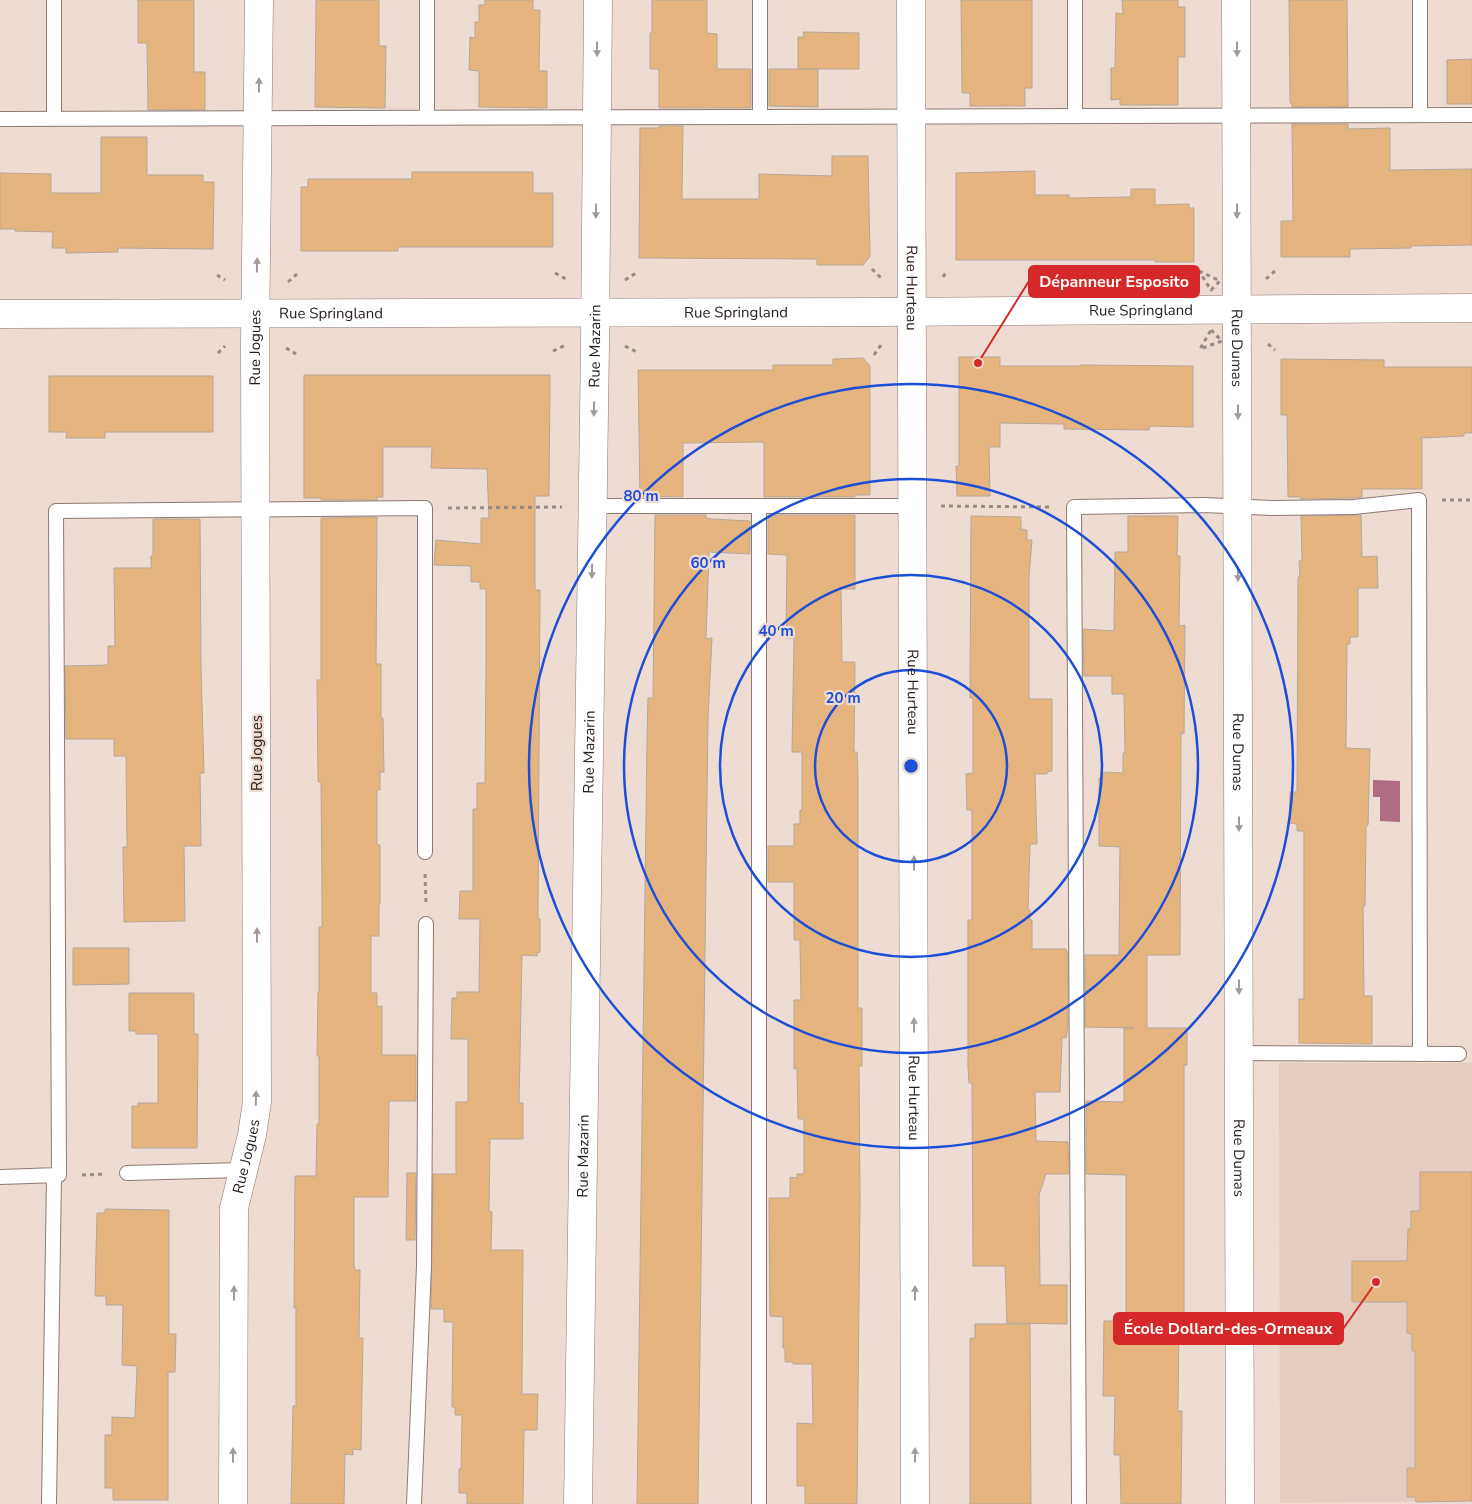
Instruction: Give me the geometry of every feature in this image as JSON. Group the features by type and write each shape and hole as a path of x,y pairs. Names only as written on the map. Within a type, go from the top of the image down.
{"street":[{"name":"Rue Jogues","path":"232,1504 234,1208 252,1135 257,1102 256,314 259,0"},
{"name":"Rue Mazarin","path":"578,1504 593,506 598,0"},
{"name":"Rue Hurteau","path":"911,0 915,1504"},
{"name":"Rue Dumas","path":"1236,0 1238,115 1240,1504"},
{"name":"Rue Springland","path":"0,314 912,312 1472,308"}],"lane":[{"path":"54,0 54,118"},
{"path":"427,0 427,117"},
{"path":"760,0 760,117"},
{"path":"1075,0 1075,116"},
{"path":"1420,0 1420,115"},
{"path":"0,119 1472,115"},
{"path":"1079,1504 1074,507 1204,505 1272,508 1354,507 1418,500 1420,1054"},
{"path":"593,506 913,506"},
{"path":"759,506 759,1504"},
{"path":"50,1504 56,1175 56,511 425,508 425,852"},
{"path":"414,1504 424,1266 426,924"},
{"path":"1239,1054 1458,1054"},
{"path":"127,1173 242,1170"},
{"path":"0,1177 56,1175"}],"path":[{"path":"872,269 885,282"},
{"path":"1264,281 1275,271"},
{"path":"556,272 568,281"},
{"path":"623,282 636,273"},
{"path":"285,285 297,274"},
{"path":"874,355 884,342"},
{"path":"1265,342 1275,350"},
{"path":"553,351 567,344"},
{"path":"622,345 637,352"},
{"path":"283,346 296,354"},
{"path":"1418,500 1472,500"},
{"path":"425,508 593,506"},
{"path":"913,506 1074,507"},
{"path":"425,852 426,924"},
{"path":"56,1175 127,1173"}],"shaded area":[{"path":"1373,780 1400,781 1400,822 1380,821 1380,797 1373,797"},
{"path":"1279,1063 1472,1063 1472,1501 1280,1503"}],"building":[{"path":"138,0 194,0 194,72 205,72 205,110 148,110 147,43 138,43"},
{"path":"316,0 379,0 379,46 386,46 385,108 315,107"},
{"path":"485,0 533,0 533,10 540,10 539,71 547,71 547,108 479,107 479,71 469,70 470,37 475,38 475,22 479,22 479,5 485,5"},
{"path":"652,0 707,0 707,33 717,34 717,69 751,69 751,108 659,108 659,69 650,69"},
{"path":"961,0 1032,0 1032,88 1025,88 1025,106 970,106 970,93 962,93"},
{"path":"1122,0 1178,0 1178,7 1185,7 1185,57 1178,57 1178,105 1120,105 1120,99 1111,100 1111,68 1115,68 1116,13 1123,14"},
{"path":"1289,0 1347,0 1348,107 1292,107 1292,103 1290,103"},
{"path":"803,32 859,33 859,69 798,69 798,37 804,37"},
{"path":"1472,59 1472,104 1447,104 1447,60"},
{"path":"769,69 818,69 818,107 769,106"},
{"path":"1292,124 1348,124 1348,129 1390,128 1390,170 1472,169 1472,245 1350,249 1350,257 1281,257 1281,221 1293,221"},
{"path":"659,126 683,126 682,199 759,199 759,174 832,176 832,156 868,156 870,256 863,265 817,265 817,259 639,258 640,128 659,128"},
{"path":"101,137 147,137 147,175 203,175 203,182 214,182 213,249 118,248 118,252 66,253 66,248 52,248 53,232 0,229 0,173 51,174 51,193 101,193"},
{"path":"1035,171 1035,195 1069,195 1069,198 1131,197 1131,189 1155,189 1155,205 1189,204 1189,208 1194,208 1194,262 1155,262 1155,260 956,260 956,173"},
{"path":"412,172 533,172 533,193 553,193 553,247 398,247 398,251 301,251 301,187 308,187 308,179 412,179"},
{"path":"959,357 1000,357 1000,366 1193,366 1193,427 1150,426 1149,430 1064,429 1064,424 1000,423 1000,447 989,447 990,496 957,496 956,466 959,466"},
{"path":"863,358 870,366 870,495 855,495 855,497 764,497 764,442 683,443 683,497 640,496 638,370 773,370 773,365 833,365 833,359"},
{"path":"1281,359 1384,360 1384,367 1472,367 1472,433 1464,433 1464,436 1422,438 1422,489 1362,489 1362,497 1353,498 1301,499 1301,497 1288,497 1287,415 1281,415"},
{"path":"304,375 550,375 549,496 535,496 535,590 540,590 538,919 540,919 540,952 537,953 537,956 522,955 519,1103 523,1103 523,1139 490,1139 489,1211 492,1212 491,1250 523,1250 522,1394 538,1394 537,1430 524,1430 523,1504 467,1504 467,1493 459,1493 462,1415 455,1415 455,1407 452,1407 453,1322 444,1322 444,1309 431,1309 433,1174 456,1174 456,1102 468,1102 468,1039 451,1039 452,998 457,998 457,992 479,992 480,919 459,919 460,891 473,891 473,809 477,809 477,783 485,783 486,665 486,589 480,589 480,582 471,582 471,566 434,565 436,540 481,544 481,518 489,518 487,469 431,468 432,447 383,447 383,497 377,497 377,500 321,500 321,498 304,498"},
{"path":"49,376 213,376 213,432 105,432 105,438 66,438 67,432 49,432"},
{"path":"655,515 706,515 706,518 712,519 750,521 750,554 709,552 706,639 712,638 708,719 698,1504 637,1504 647,740 648,698 653,698"},
{"path":"768,515 855,515 855,589 841,589 842,662 855,662 854,752 857,752 858,774 858,1008 862,1008 862,1066 859,1066 860,1199 857,1504 805,1504 805,1486 797,1486 797,1423 813,1424 812,1364 785,1362 783,1317 770,1316 769,1198 790,1198 790,1177 797,1178 797,1174 804,1174 804,1119 798,1119 797,1068 794,1069 794,1000 801,1000 800,940 794,940 794,882 768,882 768,846 794,846 794,824 800,824 800,810 802,810 802,752 792,752 794,638 786,638 787,555 768,554"},
{"path":"1361,515 1362,557 1377,556 1378,588 1358,588 1358,637 1350,637 1350,644 1347,644 1346,748 1370,749 1368,825 1366,827 1365,906 1363,906 1364,996 1372,996 1372,1044 1299,1043 1299,999 1304,999 1304,831 1297,831 1297,824 1289,823 1290,792 1297,792 1298,577 1300,577 1299,561 1302,561 1301,516"},
{"path":"971,516 1021,517 1021,529 1027,530 1027,540 1032,540 1029,576 1029,699 1052,699 1052,771 1047,772 1047,774 1035,774 1037,844 1030,844 1028,910 1030,910 1030,920 1032,920 1032,949 1066,949 1068,955 1068,1027 1066,1038 1062,1038 1060,1092 1035,1092 1036,1141 1068,1142 1069,1174 1046,1174 1039,1195 1040,1285 1067,1285 1067,1324 1007,1323 1005,1266 973,1266 972,1083 969,1083 968,1066 968,920 972,920 972,810 967,810 966,774 973,773 973,698 970,698"},
{"path":"1128,516 1178,516 1177,556 1180,556 1179,626 1185,625 1184,734 1181,733 1180,955 1147,955 1147,1028 1187,1028 1187,1065 1184,1065 1184,1322 1179,1322 1178,1411 1182,1411 1181,1504 1121,1504 1120,1455 1114,1455 1115,1396 1103,1396 1104,1321 1126,1321 1126,1175 1086,1174 1086,1101 1124,1102 1124,1028 1134,1028 1085,1027 1085,955 1119,955 1120,847 1099,846 1099,778 1101,777 1101,772 1123,773 1123,753 1125,753 1124,694 1112,694 1112,676 1084,676 1083,629 1114,631 1115,552 1128,552"},
{"path":"377,517 376,664 381,664 384,772 380,772 380,790 377,790 377,845 380,845 380,904 379,936 371,936 371,993 377,993 377,1007 382,1006 382,1055 416,1055 416,1101 389,1101 388,1197 354,1197 354,1265 355,1270 360,1270 359,1338 363,1338 361,1450 353,1449 353,1455 345,1454 344,1504 291,1504 293,1406 296,1406 296,1308 294,1308 295,1176 316,1176 317,1124 319,1124 319,1056 317,1056 319,927 322,927 322,891 321,782 318,782 317,680 321,680 321,518"},
{"path":"153,519 200,519 204,773 200,773 201,846 184,846 185,921 124,922 123,847 127,847 126,756 114,756 114,739 66,739 65,666 108,665 108,646 115,646 114,568 151,568 151,556 153,556"},
{"path":"73,948 129,948 129,984 73,985"},
{"path":"129,993 194,993 194,1034 198,1034 197,1148 132,1148 132,1106 138,1106 138,1103 158,1103 158,1034 136,1034 136,1031 129,1031"},
{"path":"1420,1172 1472,1172 1472,1501 1416,1502 1415,1497 1407,1497 1407,1468 1415,1468 1415,1351 1412,1351 1412,1334 1407,1333 1407,1302 1352,1302 1352,1261 1407,1261 1408,1229 1411,1229 1411,1211 1420,1211"},
{"path":"407,1173 416,1173 415,1240 406,1240"},
{"path":"105,1209 169,1210 169,1334 176,1334 175,1372 168,1372 168,1500 113,1500 113,1488 105,1488 105,1435 112,1435 112,1417 135,1418 137,1366 122,1365 123,1305 106,1305 106,1296 95,1296 97,1213 105,1213"},
{"path":"975,1324 1030,1324 1031,1504 970,1504 970,1338 975,1338"}],"place":[{"name":"Dépanneur Esposito","path":"978,363"},
{"name":"École Dollard-des-Ormeaux","path":"1376,1282"}]}
